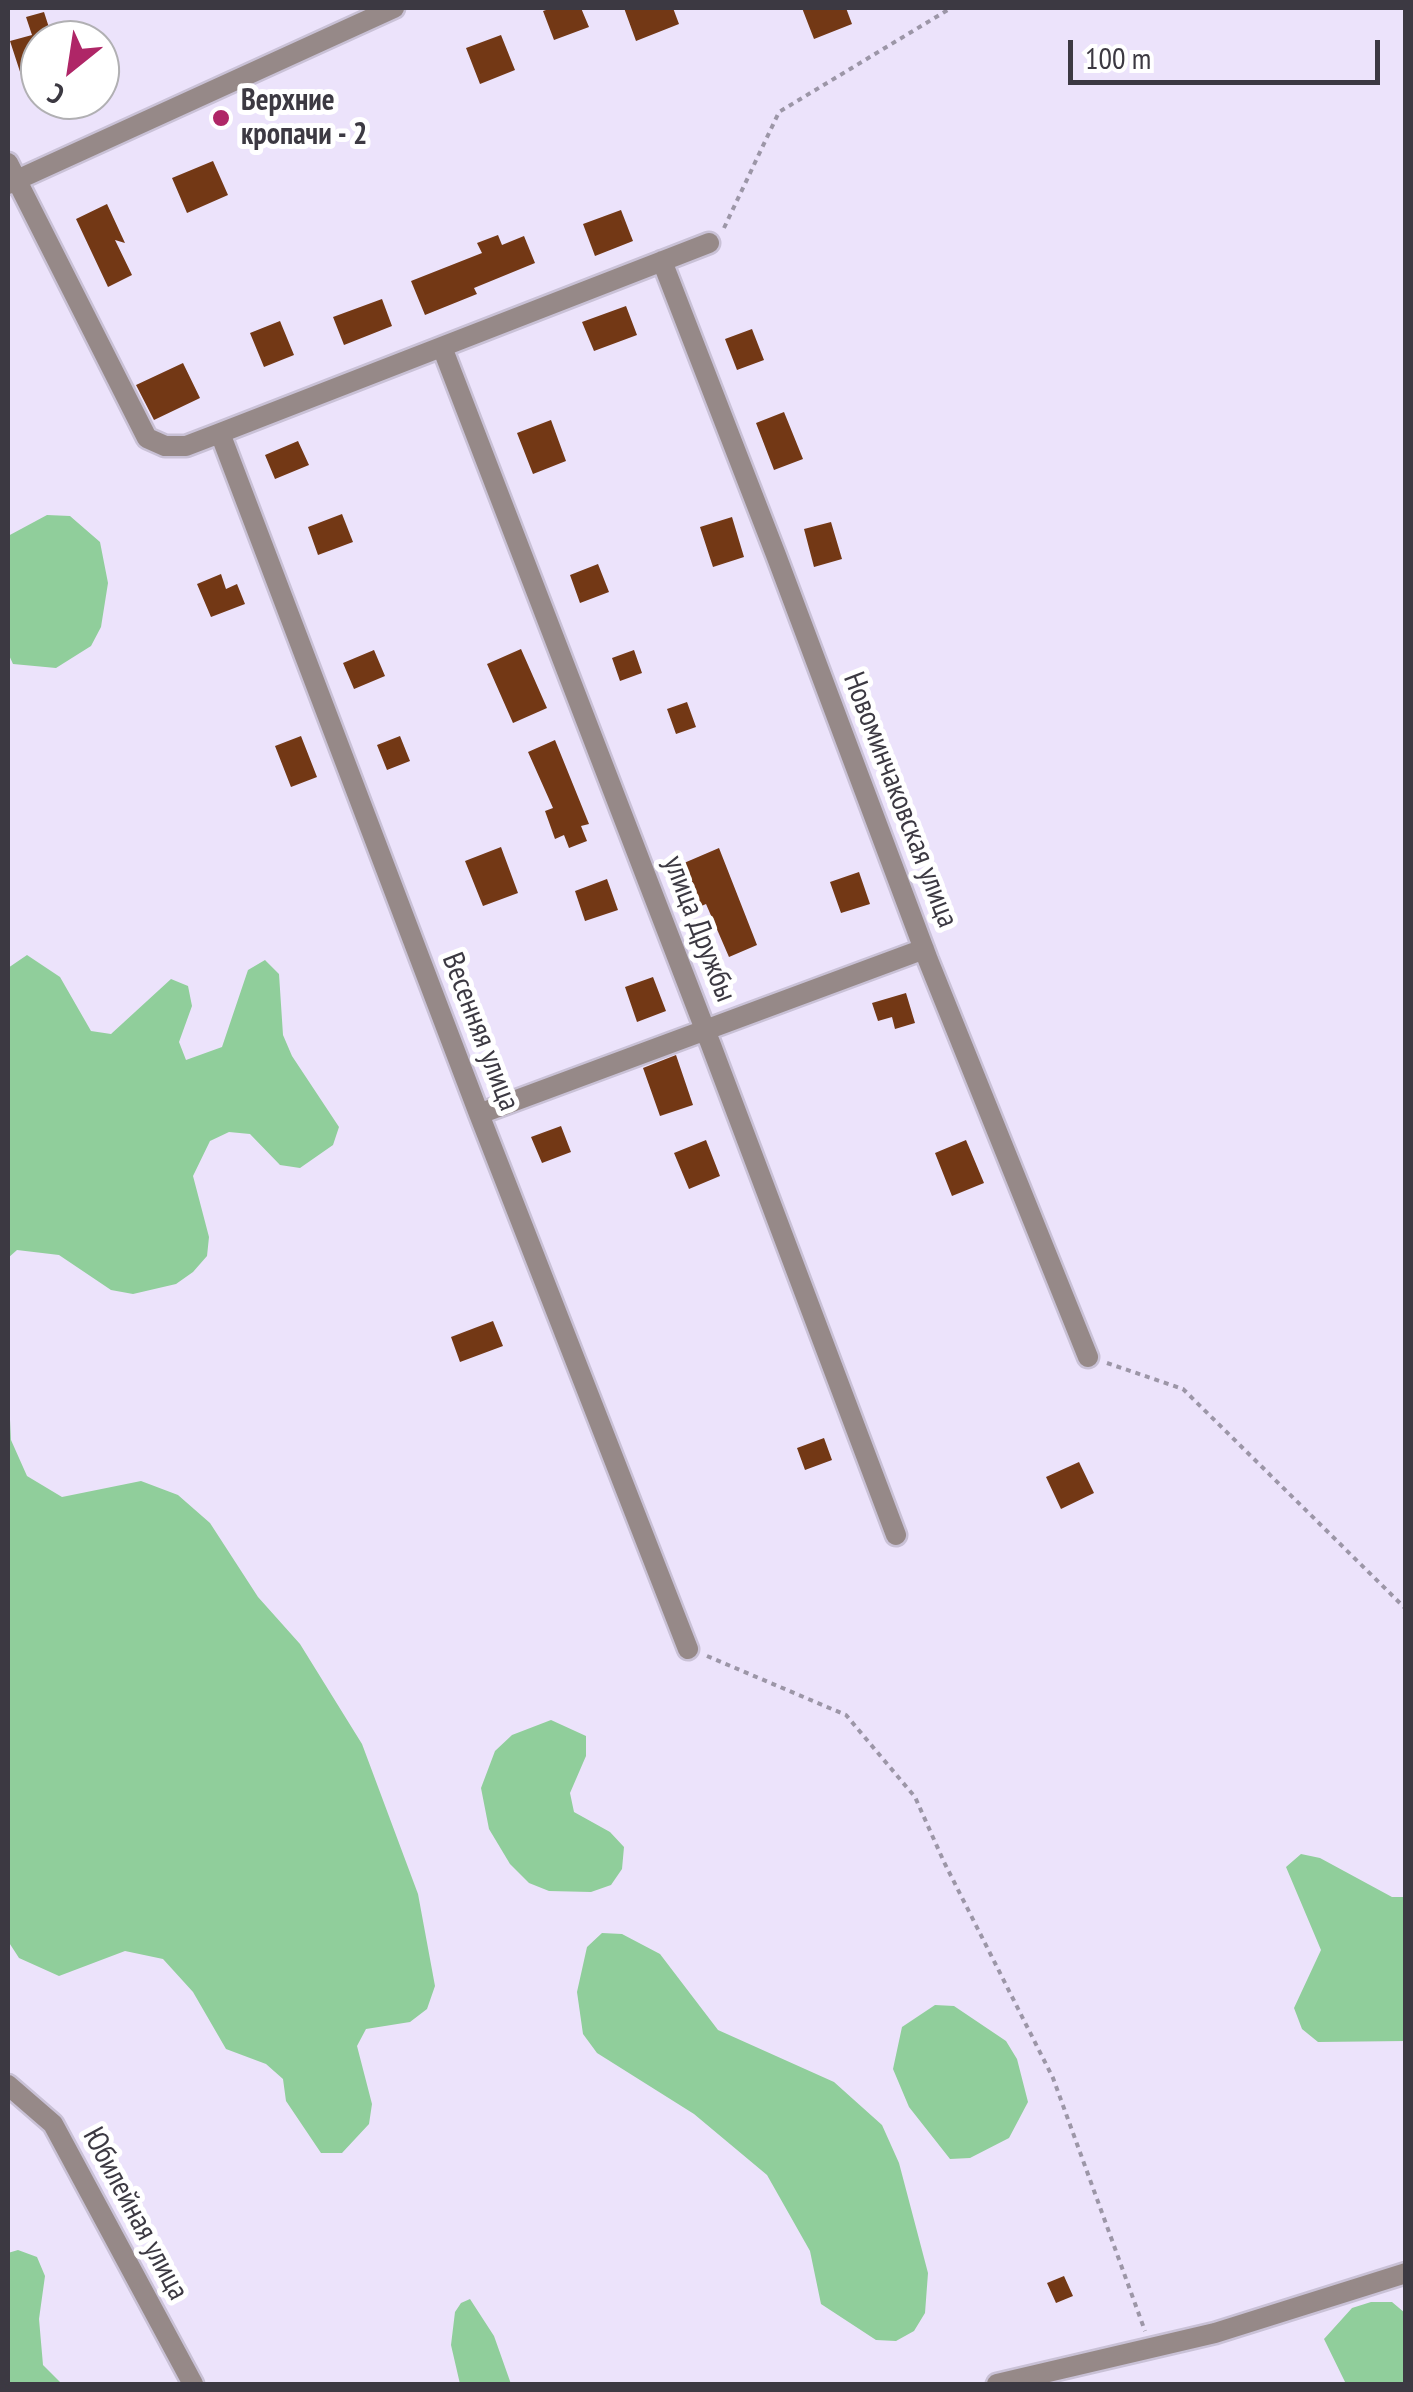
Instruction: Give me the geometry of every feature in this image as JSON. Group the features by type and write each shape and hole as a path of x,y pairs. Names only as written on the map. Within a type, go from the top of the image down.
{"street":[{"path":"394,8 11,175 146,438 165,446 186,446 709,243"},
{"name":"Новоминчаковская улица","path":"662,261 924,949 1088,1357"},
{"name":"улица Дружбы","path":"442,347 896,1535"},
{"name":"Весенняя улица","path":"220,433 688,1649"},
{"path":"479,1114 924,949"},
{"name":"Юбилейная улица","path":"8,2085 53,2124 193,2384"},
{"path":"997,2384 1216,2333 1406,2274"}],"path":[{"path":"709,243 726,226 779,112 951,8"},
{"path":"1088,1357 1183,1389 1406,1608"},
{"path":"688,1649 846,1715 915,1797 1053,2078 1151,2348"}],"green space":[{"path":"47,515 70,516 100,542 108,583 101,627 91,646 56,668 13,664 8,653 8,536"},
{"path":"27,955 60,977 91,1031 111,1034 171,979 188,986 192,1006 179,1042 186,1060 222,1047 248,970 265,960 279,974 283,1035 292,1056 339,1127 333,1145 300,1168 280,1165 250,1134 229,1132 210,1141 193,1176 209,1237 207,1256 176,1284 133,1294 111,1290 59,1255 17,1250 8,1258 8,968"},
{"path":"8,1379 11,1440 27,1476 62,1497 141,1481 178,1495 210,1523 258,1597 300,1644 362,1744 418,1894 435,1986 427,2009 410,2022 366,2029 357,2046 372,2104 369,2124 342,2153 321,2153 286,2101 283,2079 266,2064 226,2049 193,1992 163,1959 125,1951 59,1976 19,1958 8,1941"},
{"path":"551,1720 586,1736 586,1756 570,1793 574,1812 610,1832 624,1847 622,1869 611,1885 591,1892 549,1891 529,1883 510,1864 489,1829 481,1788 495,1751 512,1735"},
{"path":"1301,1854 1320,1858 1392,1897 1405,1897 1405,2041 1318,2042 1302,2029 1294,2008 1321,1950 1286,1867"},
{"path":"602,1933 622,1934 660,1954 718,2030 834,2082 882,2125 899,2163 928,2273 925,2313 914,2331 896,2341 876,2340 821,2304 810,2251 767,2175 694,2114 597,2053 583,2034 577,1992 587,1947"},
{"path":"935,2005 954,2006 1006,2041 1017,2059 1028,2102 1009,2138 970,2158 950,2159 909,2107 893,2069 902,2027"},
{"path":"18,2250 37,2257 45,2276 39,2319 43,2365 62,2384 8,2384 8,2253"},
{"path":"470,2299 494,2336 511,2384 460,2384 451,2345 455,2312"},
{"path":"1371,2302 1392,2302 1405,2313 1405,2384 1346,2384 1324,2339 1352,2308"}],"building":[{"path":"581,8 589,27 554,40 543,11"},
{"path":"624,8 673,8 679,24 636,41"},
{"path":"802,8 846,8 852,24 814,39"},
{"path":"44,12 47,20 27,20 26,17"},
{"path":"501,35 515,70 480,84 466,48"},
{"path":"20,38 20,72 10,41"},
{"path":"213,161 228,195 187,213 172,178"},
{"path":"107,204 125,243 115,240 132,275 108,287 76,219"},
{"path":"621,210 633,241 595,256 583,224"},
{"path":"498,235 502,245 524,236 535,263 474,288 477,294 425,315 411,281 482,253 477,243"},
{"path":"382,299 392,326 344,345 333,317"},
{"path":"626,306 637,335 594,351 582,322"},
{"path":"280,321 294,355 264,367 250,333"},
{"path":"752,329 764,360 737,370 725,339"},
{"path":"183,363 200,398 154,420 136,385"},
{"path":"784,412 803,459 774,470 756,423"},
{"path":"551,420 566,461 533,474 517,433"},
{"path":"298,441 309,465 275,479 265,455"},
{"path":"342,514 353,542 318,555 308,527"},
{"path":"732,517 744,557 713,567 700,527"},
{"path":"831,522 842,559 814,567 804,529"},
{"path":"598,564 609,592 580,603 570,575"},
{"path":"221,574 226,589 237,584 245,604 211,617 197,584"},
{"path":"521,649 547,708 513,723 487,664"},
{"path":"374,650 385,676 354,689 343,663"},
{"path":"634,650 642,673 620,681 612,658"},
{"path":"687,702 696,727 676,734 667,709"},
{"path":"301,736 317,777 291,787 275,746"},
{"path":"400,736 410,761 387,770 377,745"},
{"path":"555,740 589,824 581,826 587,841 569,848 564,835 555,839 545,811 553,808 528,752"},
{"path":"501,847 518,893 483,906 465,861"},
{"path":"719,848 757,945 729,957 706,904 695,909 677,866"},
{"path":"859,872 870,904 841,913 830,882"},
{"path":"607,879 618,910 585,921 575,891"},
{"path":"653,977 666,1011 637,1022 625,987"},
{"path":"906,993 915,1023 895,1029 892,1017 878,1021 872,1003"},
{"path":"676,1055 693,1105 660,1116 643,1068"},
{"path":"561,1126 571,1152 542,1163 531,1137"},
{"path":"706,1140 720,1176 689,1189 674,1153"},
{"path":"966,1140 984,1183 952,1196 935,1153"},
{"path":"493,1321 503,1346 460,1362 451,1337"},
{"path":"824,1438 832,1460 805,1470 797,1448"},
{"path":"1079,1462 1094,1493 1061,1509 1046,1477"},
{"path":"1064,2276 1073,2296 1056,2303 1047,2283"}],"place":[{"name":"Верхние кропачи - 2","path":"221,118"}]}
